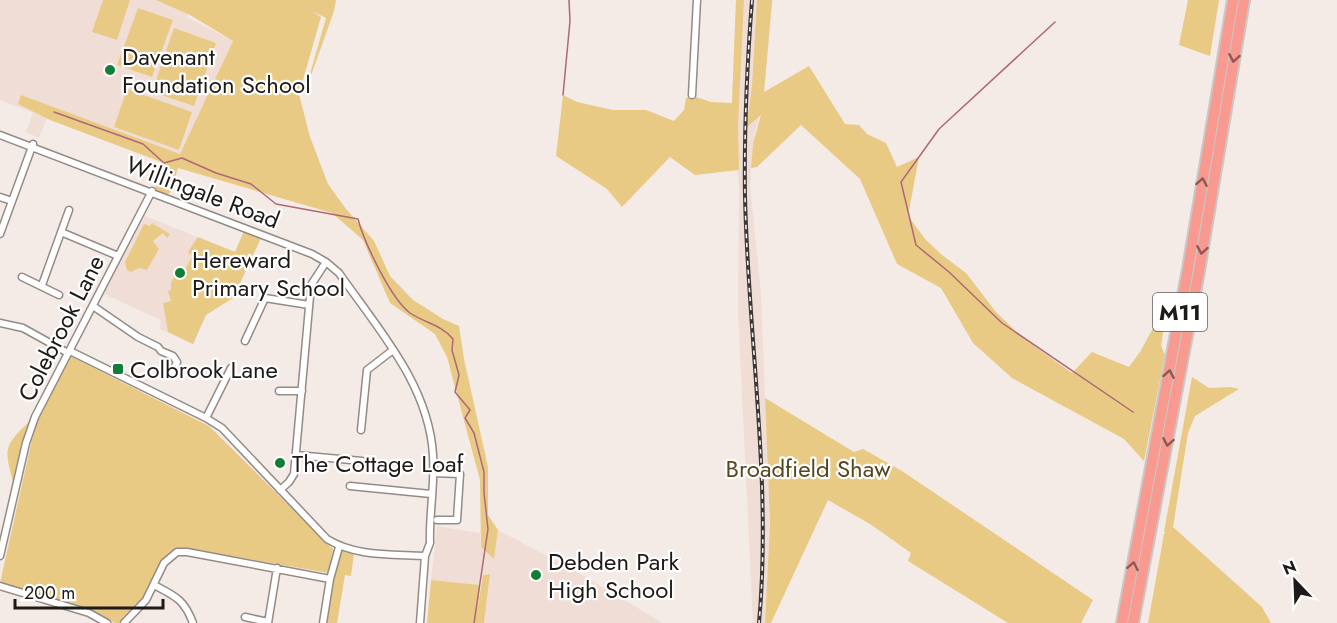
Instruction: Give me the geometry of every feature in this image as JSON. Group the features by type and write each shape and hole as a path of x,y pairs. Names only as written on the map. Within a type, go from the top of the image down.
{"highway":[{"name":"M11","path":"1122,623 1185,281 1233,0"},
{"name":"M11","path":"1133,623 1195,293 1244,0"}],"street":[{"path":"692,95 696,0"},
{"name":"Willingale Road","path":"0,135 33,145 312,254 339,273 410,375 422,401 429,429 433,455 430,543 425,556 420,623"},
{"path":"0,234 33,145"},
{"name":"Colebrook Lane","path":"0,556 26,442 35,417 152,191"},
{"path":"0,197 12,201"},
{"path":"42,285 69,210"},
{"path":"61,232 118,256"},
{"path":"280,490 290,482 294,474 311,285 326,262"},
{"path":"22,277 59,295"},
{"path":"245,341 265,298 309,305"},
{"path":"93,306 175,358 177,362 172,374"},
{"path":"0,323 23,328 206,418 234,440 327,540 339,547 351,551 425,556"},
{"path":"361,430 367,370 393,350"},
{"path":"175,358 182,352"},
{"path":"206,418 231,368"},
{"path":"279,391 302,391"},
{"path":"296,455 362,461"},
{"path":"433,473 459,474 457,520 437,520"},
{"path":"350,486 431,494"},
{"path":"323,623 330,579 339,547"},
{"path":"124,623 146,600 164,563 177,552 330,579"},
{"path":"245,617 268,622 277,568"},
{"path":"154,585 178,597 187,607 193,623"},
{"path":"0,586 89,612 107,623"}],"shaded area":[{"name":"Davenant Foundation School","path":"0,0 196,0 187,17 233,41 181,154 47,118 39,138 26,132 33,113 0,100"},
{"path":"736,0 773,0 764,92 753,144 750,183 761,293 770,523 765,623 753,623 738,312 739,191 732,103"},
{"name":"Hereward Primary School","path":"145,216 235,252 261,238 233,298 206,315 193,344 160,329 161,320 104,294"},
{"name":"Debden Park High School","path":"437,526 480,533 481,547 494,558 498,530 579,573 663,623 484,623 490,574 483,575 480,585 431,580"}],"green space":[{"path":"103,0 130,0 117,40 92,32"},
{"path":"156,0 336,0 304,95 326,18 312,11 321,17 299,94 310,137 328,184 374,241 390,276 413,300 459,326 488,467 488,515 498,530 494,559 481,547 480,480 447,357 435,334 390,303 363,240 332,213 178,168 170,193 155,198 156,178 164,163 50,120 18,104 21,95 180,154 233,41 190,15"},
{"path":"736,0 744,0 738,126 739,170 695,175 670,157 622,207 607,189 556,156 563,95 577,102 613,110 646,110 674,121 684,110 686,98 693,96 711,102 732,103"},
{"path":"757,0 772,0 764,92 809,66 845,124 859,125 867,134 886,143 897,167 919,157 908,216 926,240 966,273 996,312 1023,338 1072,373 1092,352 1129,367 1140,352 1168,301 1161,346 1165,355 1144,461 1124,439 1012,378 973,343 941,288 897,264 860,179 801,125 757,167 751,168 753,144 761,115 746,128 752,86"},
{"path":"1188,0 1219,0 1210,56 1179,45"},
{"path":"138,8 173,20 152,77 117,65"},
{"path":"174,28 216,43 194,106 152,92"},
{"path":"127,89 192,112 179,150 114,127"},
{"path":"152,223 170,234 167,238 163,233 153,241 159,249 147,270 139,268 131,272 127,270 125,262 144,224 150,226"},
{"path":"244,231 261,238 233,298 206,315 193,344 168,332 163,303 171,301 168,291 171,290 171,282 179,269 184,272 192,256 188,252 198,237 235,252"},
{"path":"70,356 209,426 333,549 329,573 184,548 170,554 146,594 119,623 88,610 0,583 35,426"},
{"path":"1192,377 1209,388 1239,389 1195,416 1188,433 1173,527 1262,607 1271,623 1148,623"},
{"name":"Broadfield Shaw","path":"765,398 854,452 863,449 902,471 1093,600 1081,623 1008,623 908,561 911,553 870,524 828,500 771,623 765,623 770,523"},
{"path":"32,419 14,485 8,462 8,448 16,435"},
{"path":"340,550 354,553 351,576 345,575 337,623 325,623 332,579"},
{"path":"490,574 484,623 427,623 431,580 480,585 478,606 483,575"}],"waterway":[{"path":"563,95 570,21 569,0"},
{"path":"1055,22 939,129 901,182 916,245 949,272 1002,323 1133,412"},
{"path":"54,112 143,144 164,163 182,158 216,173 251,184 276,204 358,219 379,269 395,296 410,313 444,330 453,339 452,350 459,375 455,392 470,410 465,418 474,433 484,472 488,529 474,623"}],"railway":[{"path":"752,0 746,98 745,196 763,516 759,623"}],"place":[{"name":"Davenant Foundation School","path":"110,70"},
{"name":"Hereward Primary School","path":"180,273"},
{"name":"Colbrook Lane","path":"118,369"},
{"name":"The Cottage Loaf","path":"280,463"},
{"name":"Debden Park High School","path":"536,575"}]}
